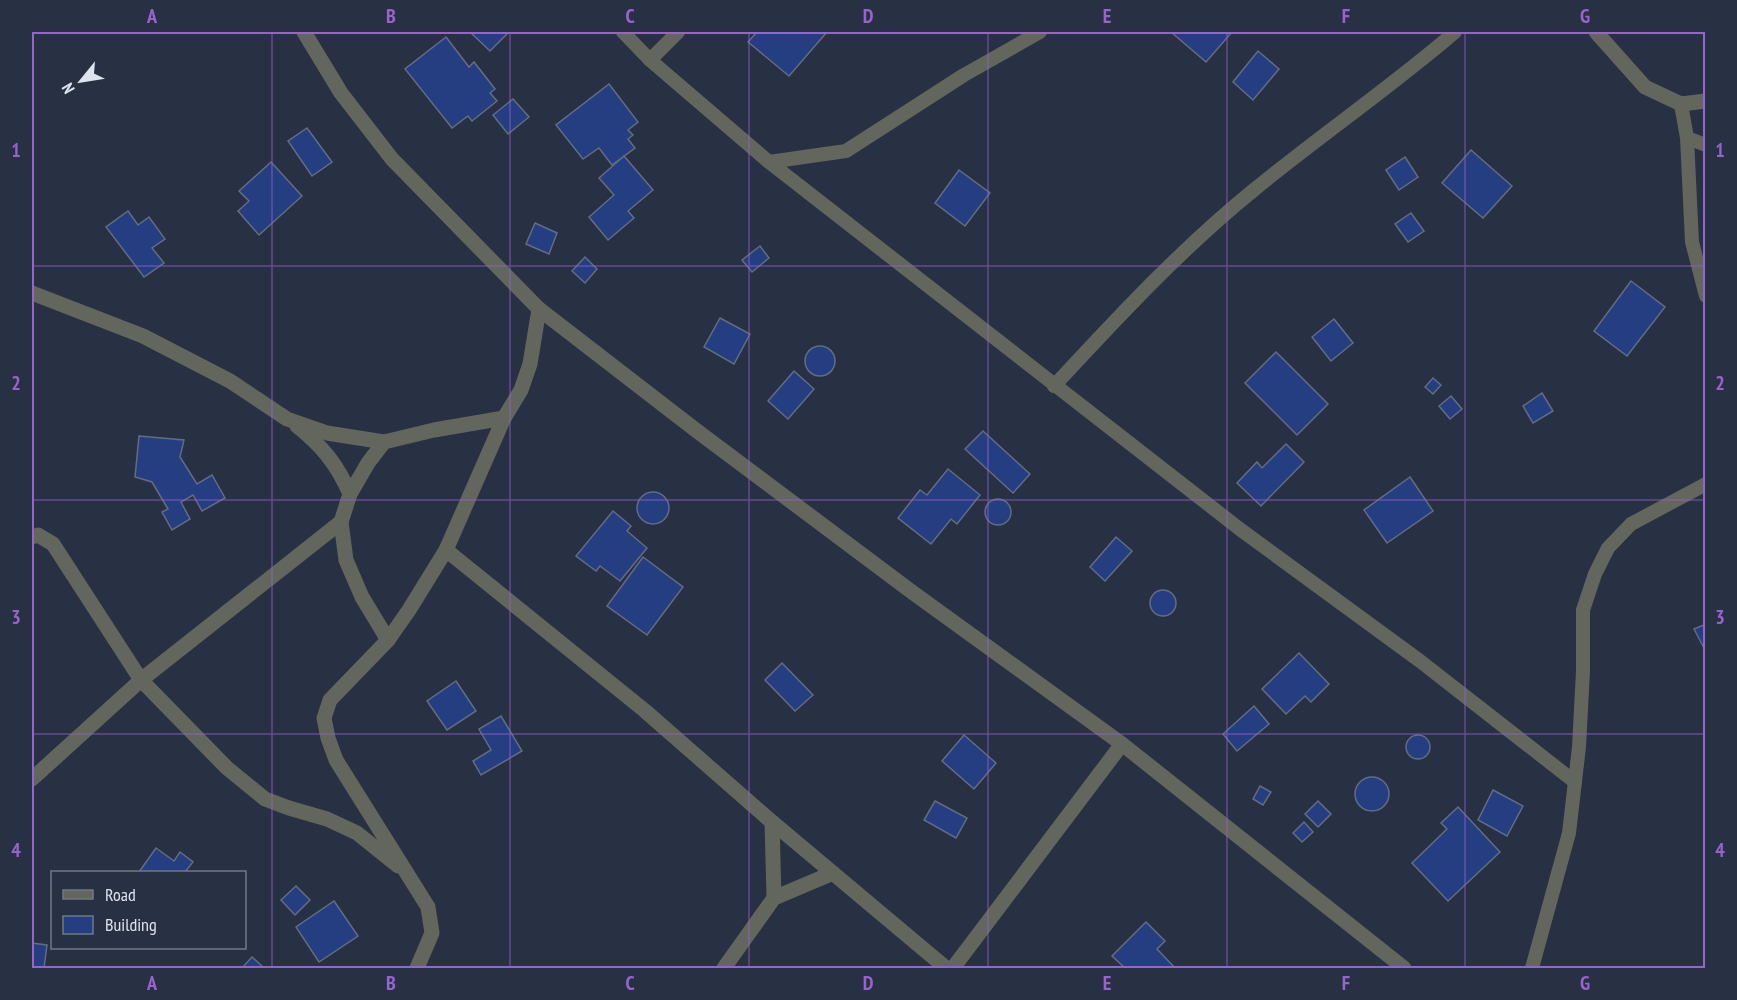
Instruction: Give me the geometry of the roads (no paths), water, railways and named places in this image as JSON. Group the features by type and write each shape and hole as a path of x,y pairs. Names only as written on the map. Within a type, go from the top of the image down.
{"street":[{"path":"304,32 341,93 392,159 539,309 894,578 1122,744 1404,969"},
{"path":"1596,32 1646,87 1681,104 1706,101"},
{"path":"32,293 143,336 230,381 312,438 341,473 350,494"},
{"path":"417,969 432,933 428,907 336,760 324,718 330,700 388,640 446,550 504,418 521,390 530,364 539,309"},
{"path":"287,419 327,433 384,442 434,430 504,418"},
{"path":"384,442 368,463 350,494 341,522 346,560 362,597 388,640"},
{"path":"32,779 141,680 341,522"},
{"path":"32,537 38,535 53,544 141,680 227,768 265,800 327,819 357,833 407,874"},
{"path":"446,550 644,710 946,969"},
{"path":"953,969 1122,744"},
{"path":"772,822 774,898"},
{"path":"724,969 774,898 833,873"}],"lane":[{"path":"622,32 650,60 768,162 1054,386 1251,537 1420,661 1575,782"},
{"path":"650,60 678,32"},
{"path":"768,162 846,152 964,75 1040,32"},
{"path":"1054,386 1192,244 1255,189 1410,70 1455,32"},
{"path":"1681,104 1687,138 1692,242 1706,296"},
{"path":"1687,138 1706,145"},
{"path":"1532,969 1569,833 1579,747 1583,610 1595,574 1608,548 1631,524 1706,484"}]}
